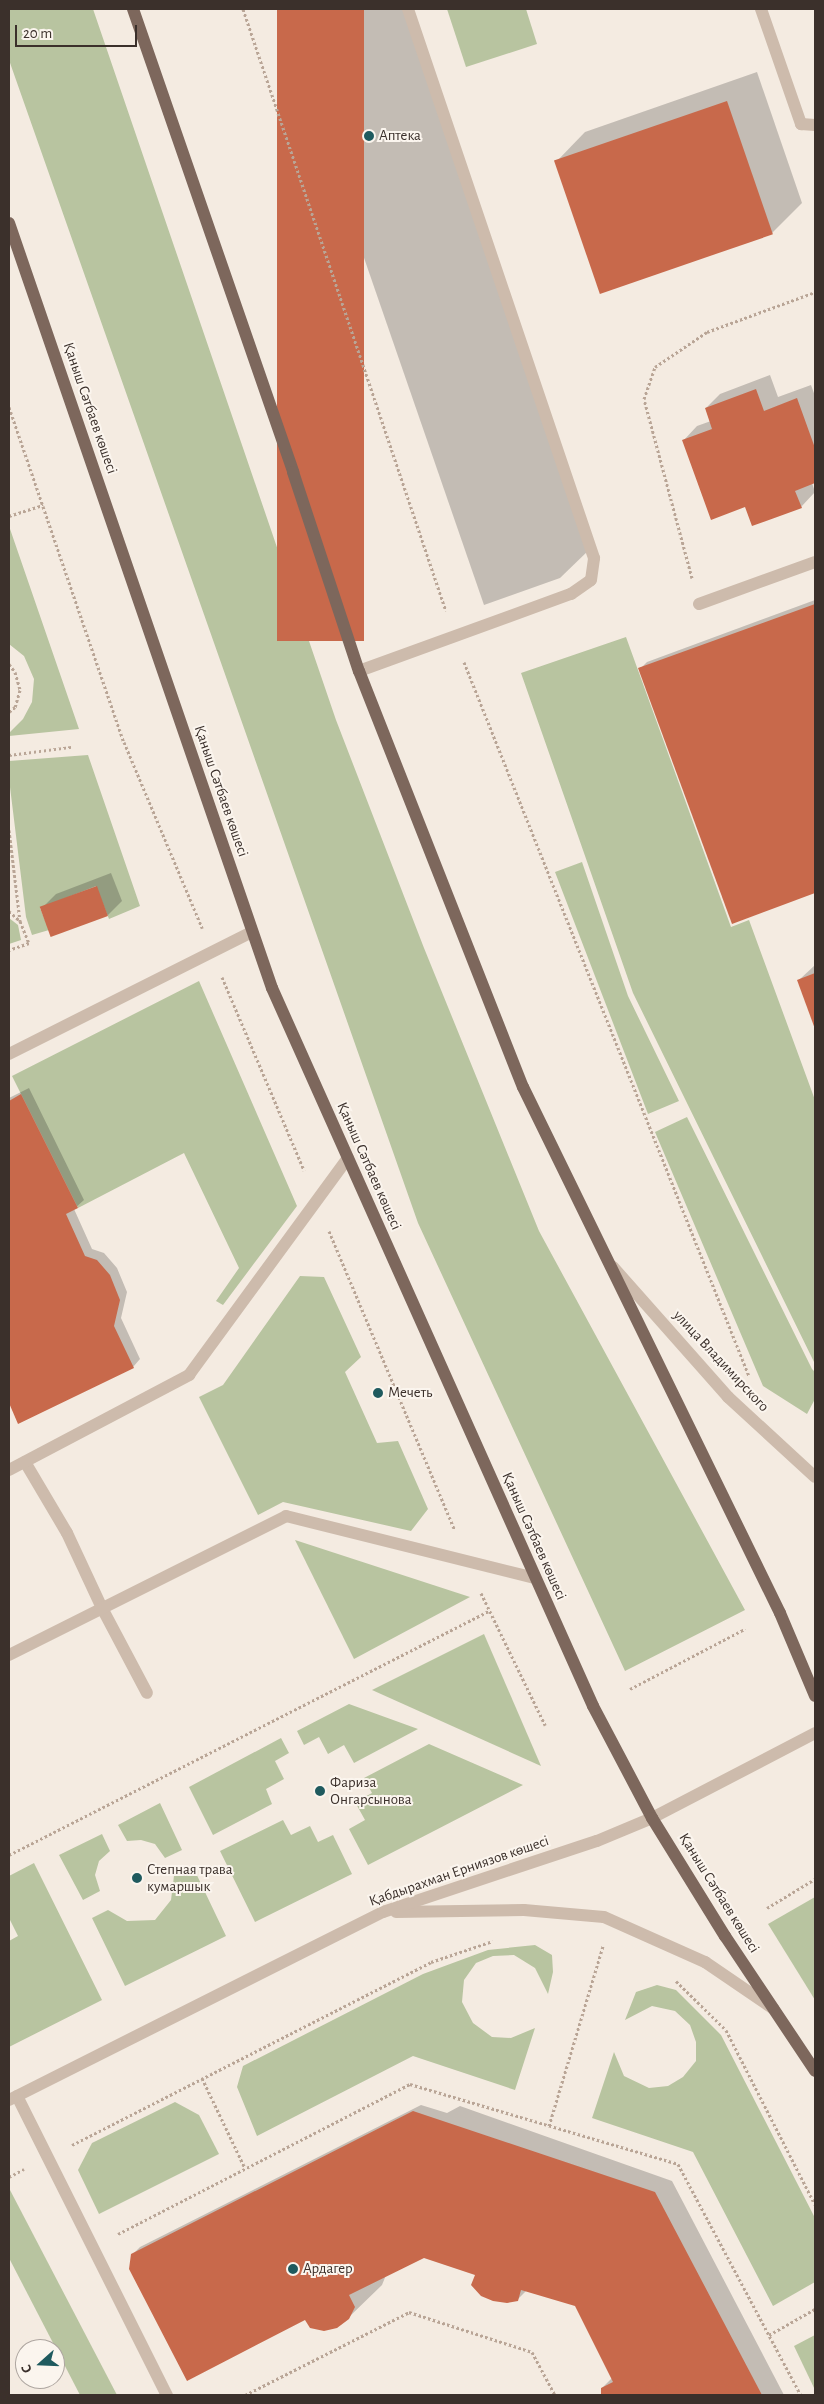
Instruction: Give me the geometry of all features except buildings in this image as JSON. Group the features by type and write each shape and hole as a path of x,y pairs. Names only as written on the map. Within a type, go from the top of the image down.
{"main road":[{"path":"133,9 293,472 359,671 523,1087 780,1613 815,1696"},
{"name":"Қаныш Сәтбаев көшесі","path":"9,223 272,988 593,1706 652,1818 725,1936 815,2071"}],"street":[{"path":"359,671 571,594 591,580 594,558 408,9"},
{"path":"761,9 801,124 815,125"},
{"path":"699,604 815,562"},
{"path":"9,1054 252,932"},
{"path":"9,1470 189,1375 348,1158"},
{"name":"улица Владимирского","path":"608,1262 728,1397 815,1477"},
{"path":"25,1462 67,1533 102,1608 147,1693"},
{"path":"9,1655 286,1516 535,1578"},
{"name":"Қабдырахман Ерниязов көшесі","path":"13,2098 383,1912 597,1841 652,1818 815,1733"},
{"path":"383,1912 524,1910 604,1917 705,1962 776,2010"},
{"path":"13,2098 48,2157 167,2395"}],"path":[{"path":"243,9 454,636 752,1385"},
{"path":"699,604 644,399 655,367 707,332 815,292"},
{"path":"9,407 124,742 489,1611 544,1725"},
{"path":"9,516 43,505"},
{"path":"9,664 15,672 20,690 15,707 9,712"},
{"path":"9,755 71,747"},
{"path":"9,830 20,921 29,942 9,950"},
{"path":"9,911 20,921"},
{"path":"9,1855 489,1611"},
{"path":"630,1689 746,1629"},
{"path":"767,1908 815,1879"},
{"path":"9,2177 431,1962 501,1939"},
{"path":"548,2126 605,1941"},
{"path":"672,1978 726,2030 815,2205"},
{"path":"202,2078 245,2168"},
{"path":"93,2246 410,2084 678,2164 801,2395"},
{"path":"769,2335 815,2309"},
{"path":"245,2395 409,2312 532,2352 555,2395"}],"green space":[{"path":"9,9 93,9 336,720 424,948 539,1231 745,1610 625,1671 418,1223 9,60"},
{"path":"447,9 526,9 537,44 466,67"},
{"path":"9,526 79,729 9,736 9,733 23,719 32,702 34,679 24,656 9,644"},
{"path":"626,637 731,927 749,920 815,1100 815,1364 633,993 521,673"},
{"path":"88,755 140,906 109,919 96,886 40,908 49,930 32,935 26,917 9,779 9,761"},
{"path":"582,862 628,996 679,1101 648,1114 555,872"},
{"path":"9,918 18,925 21,940 9,944"},
{"path":"199,981 297,1206 223,1305 216,1301 239,1268 184,1153 78,1208 12,1076"},
{"path":"687,1117 815,1372 815,1399 807,1414 763,1386 655,1132"},
{"path":"300,1276 324,1277 361,1357 345,1372 377,1443 398,1441 428,1509 411,1531 283,1502 258,1515 199,1397 223,1385"},
{"path":"295,1540 470,1597 354,1659"},
{"path":"484,1634 541,1766 372,1690"},
{"path":"349,1704 418,1729 354,1763 344,1745 328,1754 319,1737 304,1745 297,1731"},
{"path":"281,1738 289,1753 275,1761 284,1779 266,1789 272,1804 213,1835 189,1787"},
{"path":"429,1744 523,1785 368,1865 349,1829 365,1820 355,1802 372,1793 364,1778"},
{"path":"160,1803 182,1850 165,1858 155,1844 141,1840 127,1841 118,1825"},
{"path":"283,1820 291,1835 310,1826 318,1842 333,1835 352,1874 255,1922 220,1851"},
{"path":"102,1834 110,1851 99,1861 95,1875 100,1891 83,1900 59,1855"},
{"path":"34,1863 102,2000 9,2047 9,1941 18,1936 9,1918 9,1876"},
{"path":"193,1867 226,1936 125,1986 92,1918 108,1910 127,1921 155,1920 171,1900 174,1876"},
{"path":"815,1897 815,2000 768,1924"},
{"path":"535,1945 552,1955 553,1972 548,1994 535,1968 514,1955 493,1956 476,1963 464,1980 462,2002 473,2023 492,2037 511,2038 535,2028 515,2090 413,2056 257,2136 237,2087 243,2066 423,1974 488,1950"},
{"path":"657,1985 676,1990 721,2035 815,2218 815,2282 773,2306 693,2152 592,2118 614,2052 624,2076 649,2088 668,2086 683,2077 696,2061 696,2042 690,2025 675,2011 652,2006 625,2020 636,1992"},
{"path":"175,2102 199,2115 219,2154 99,2214 78,2170 92,2143"},
{"path":"10,2190 117,2395 80,2395 65,2366 65,2339 51,2339 9,2258"},
{"path":"815,2335 815,2390 794,2346"}],"place":[{"name":"Аптека","path":"369,136"},
{"name":"Мечеть","path":"378,1393"},
{"name":"Фариза Онгарсынова","path":"320,1791"},
{"name":"Степная трава кумаршык","path":"137,1878"},
{"name":"Ардагер","path":"293,2269"}]}
